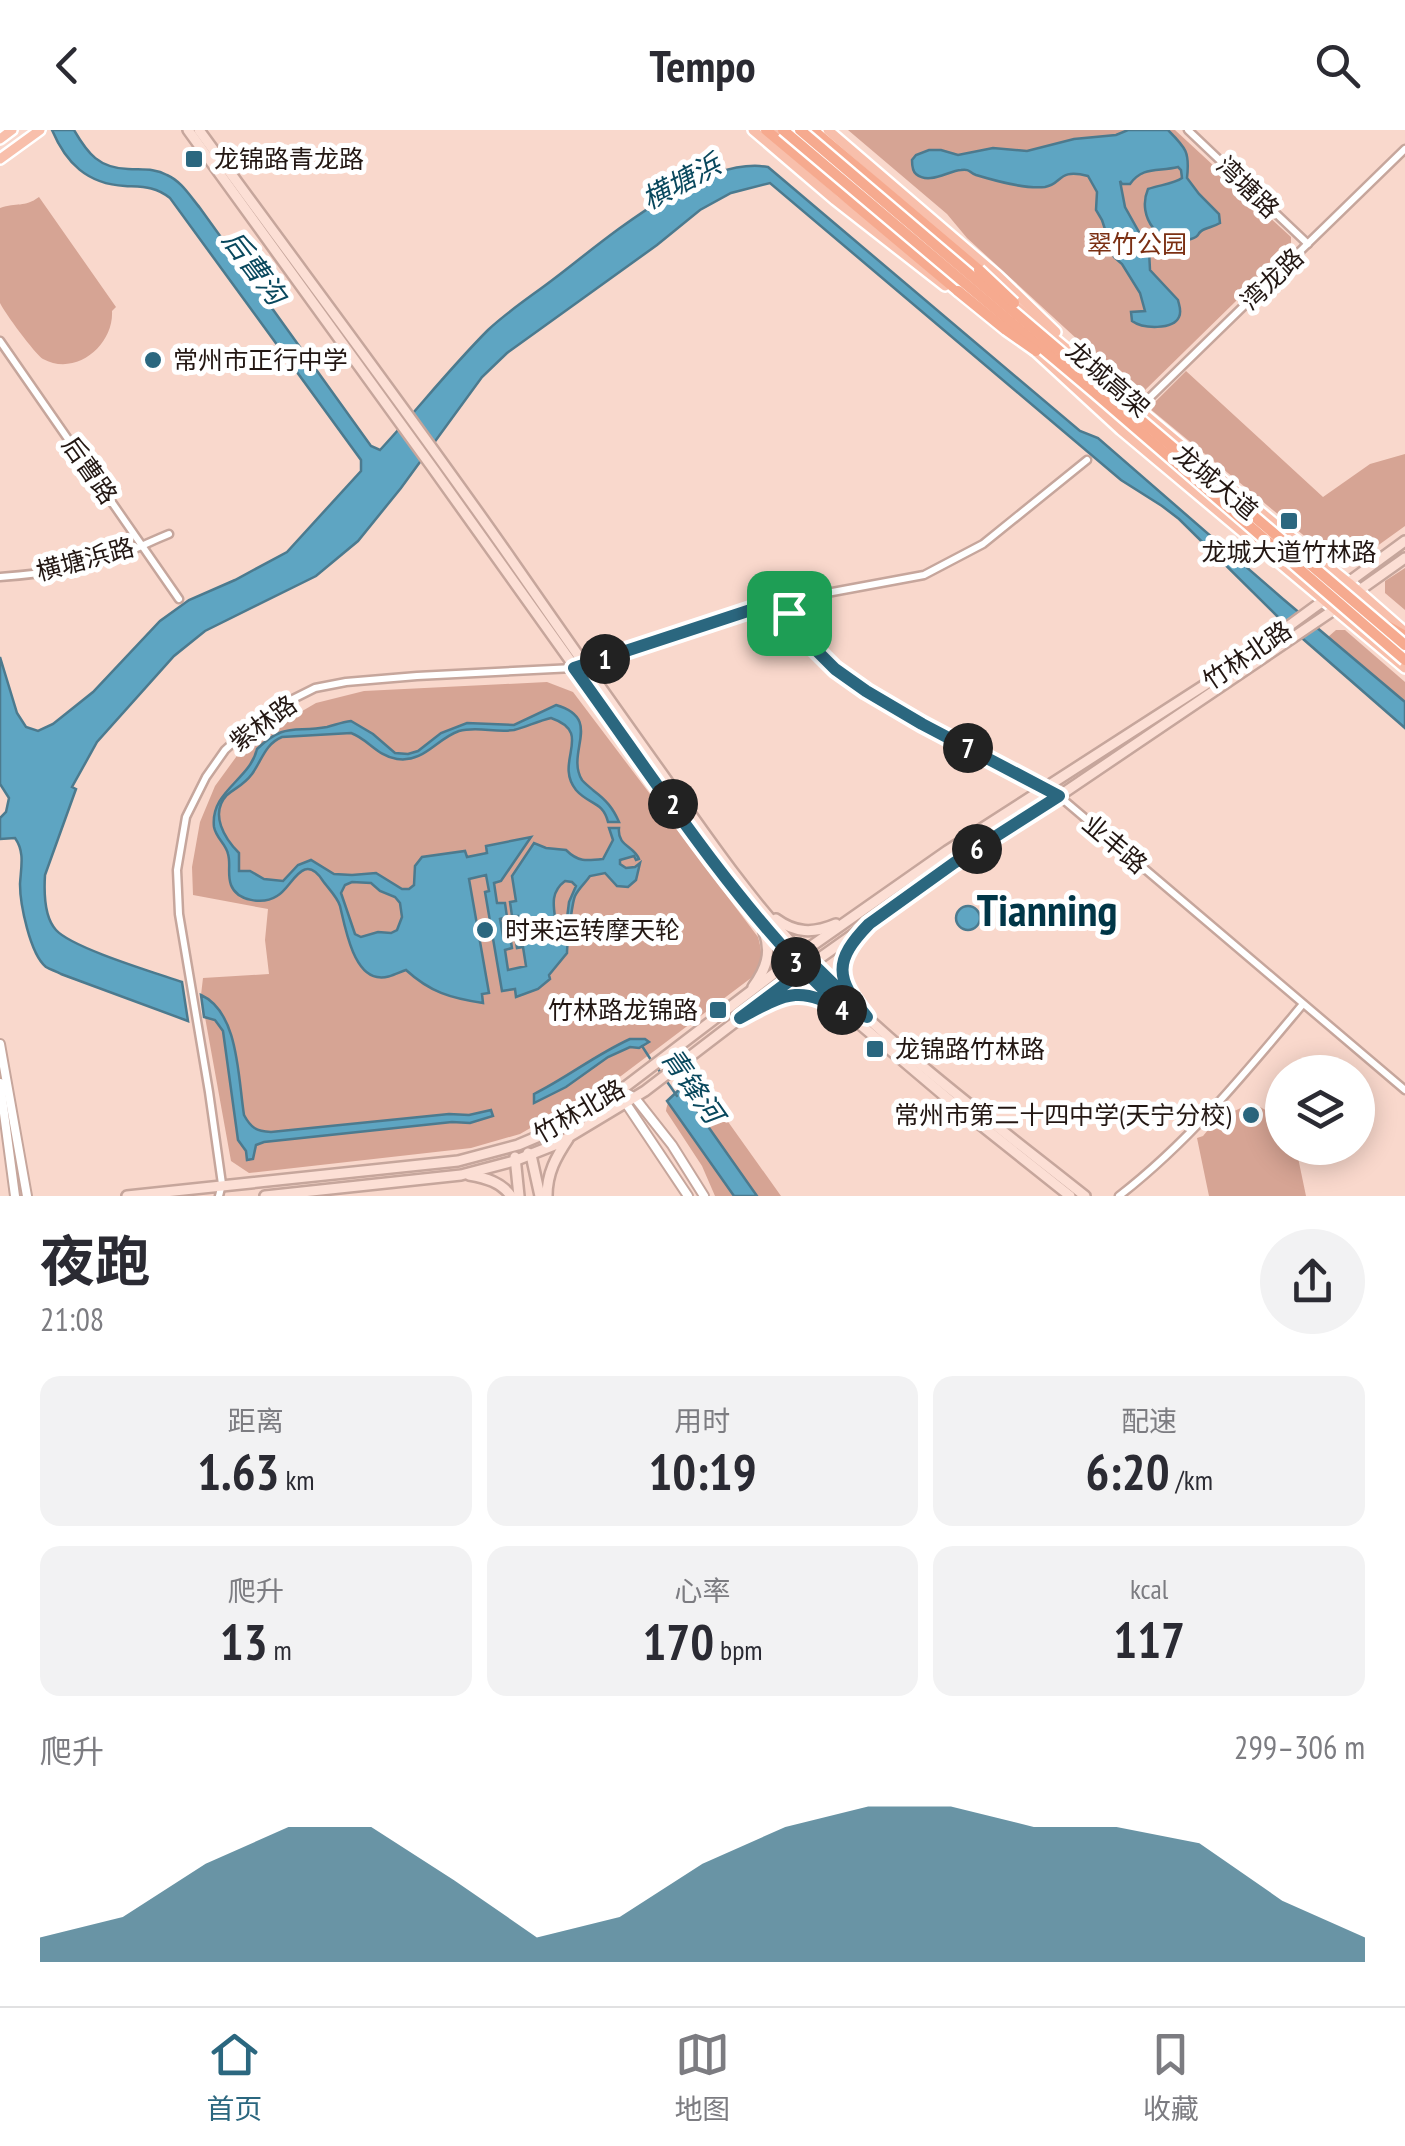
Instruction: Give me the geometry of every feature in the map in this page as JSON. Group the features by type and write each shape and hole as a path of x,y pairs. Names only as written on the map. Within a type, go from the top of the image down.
{"highway":[{"path":"766,130 1006,330 1100,386"},
{"name":"龙城高架","path":"783,130 1100,386 1405,644"},
{"path":"806,130 979,270 1100,386"},
{"name":"龙城高架","path":"1100,386 1405,660"},
{"path":"1350,614 1405,672"},
{"path":"1370,615 1405,631"}],"main road":[{"path":"0,138 12,130"},
{"path":"0,159 40,130"},
{"path":"188,130 580,666"},
{"path":"199,130 442,459 709,856 849,1015 1070,1196"},
{"path":"754,130 844,208 1060,376"},
{"name":"龙城大道","path":"776,130 1011,327 1121,430 1336,609 1405,672"},
{"name":"龙城大道","path":"828,130 998,276 1100,386 1139,408 1405,631"},
{"name":"竹林北路","path":"126,1196 458,1161 518,1145 551,1131 621,1090 798,956 947,851 1214,678 1405,541"},
{"name":"竹林北路","path":"265,1196 460,1175 531,1156 571,1135 635,1098 954,863 1336,609 1405,558"},
{"path":"755,907 794,930 809,932 828,928 860,912"},
{"path":"746,995 764,969 769,952 755,907"},
{"path":"867,1017 848,993 842,964 848,948 869,924"},
{"path":"808,967 952,1091 1085,1196"},
{"path":"740,1018 772,1000 797,994 819,997 849,1015"},
{"path":"544,1196 555,1158 571,1135"},
{"path":"520,1196 514,1161 518,1145 531,1156 544,1196"},
{"path":"426,1178 470,1175 504,1187 511,1196"}],"street":[{"name":"湾塘路","path":"1188,130 1308,244"},
{"name":"湾龙路","path":"1139,408 1405,149"},
{"name":"后曹路","path":"0,341 179,599"},
{"path":"800,598 924,575 983,544 1088,460"},
{"name":"横塘浜路","path":"0,577 90,563 169,534"},
{"name":"业丰路","path":"770,582 812,646 835,669 922,724 1059,796 1405,1090"},
{"name":"紫林路","path":"219,1196 222,1184 178,899 177,870 186,817 225,750 281,705 316,688 416,676 580,666 806,590"},
{"path":"1118,1196 1183,1140 1303,1004"},
{"path":"0,1044 27,1196"},
{"path":"0,1083 15,1196"},
{"path":"621,1090 635,1098 672,1144 704,1196"},
{"path":"621,1090 624,1104 688,1196"},
{"path":"222,1184 229,1196"}],"green space":[{"name":"翠竹公园","path":"848,130 1175,130 1291,237 1291,247 1139,396 967,238 947,214"},
{"path":"39,197 116,307 100,346 80,361 68,364 56,364 39,356 0,303 0,208 29,203"},
{"path":"1186,371 1323,497 1370,464 1405,454 1405,526 1355,562 1336,562 1149,408"},
{"path":"1405,568 1405,610 1385,593 1385,581"},
{"path":"1336,630 1345,630 1405,682 1405,702 1328,637"},
{"path":"547,682 573,692 758,937 761,959 755,973 621,1076 520,1134 471,1148 249,1173 231,1161 201,995 203,978 269,974 265,940 268,909 193,895 192,867 200,822 215,786 239,753 316,703 364,691"},
{"path":"699,1081 781,1196 715,1196 702,1166 666,1111 673,1096"},
{"path":"1243,1107 1265,1110 1265,1165 1300,1165 1306,1196 1209,1196 1197,1138 1217,1119"}],"water":[{"path":"52,130 74,130 90,153 109,166 157,171 181,185 371,446 380,450 488,330 627,223 714,174 742,167 768,167 1080,431 1098,438 1405,702 1405,728 1279,618 1179,519 1121,480 770,183 731,193 700,210 507,353 482,377 358,541 316,576 205,631 174,656 97,742 72,787 76,789 45,875 45,896 52,925 65,937 182,982 188,1021 61,974 40,961 27,928 18,843 15,838 0,839 0,818 6,812 9,798 0,784 0,657 17,713 26,727 38,731 53,724 93,692 160,621 189,600 287,552 361,471 361,460 170,198 154,189 112,184 89,176 71,162"},
{"path":"1128,130 1168,130 1185,151 1187,178 1219,214 1220,223 1195,238 1170,239 1153,228 1145,200 1148,189 1182,178 1181,170 1178,167 1146,172 1130,184 1120,181 1125,207 1149,250 1150,270 1178,300 1179,317 1164,326 1150,327 1132,321 1131,312 1145,311 1140,293 1114,257 1096,210 1097,192 1088,176 1071,174 1051,185 1037,187 1001,182 966,170 927,178 916,174 913,168 916,155 929,150 958,155 993,148 1027,151"},
{"path":"556,705 570,711 581,728 578,769 582,780 609,805 619,822 608,822 599,807 576,790 570,779 570,732 551,718 514,730 459,731 422,754 406,759 384,755 351,733 282,737 268,748 249,778 227,795 219,818 224,834 239,853 239,871 283,881 298,865 311,860 334,874 376,873 402,889 414,885 415,866 422,857 465,851 467,857 487,853 486,846 531,837 501,881 494,883 497,903 505,903 507,917 500,919 503,936 510,935 512,948 505,950 508,970 526,966 523,947 517,948 515,935 521,933 518,916 512,916 510,902 516,901 512,876 534,843 566,850 583,860 603,859 613,840 609,828 619,828 621,839 639,859 634,856 620,860 620,864 626,868 640,863 636,880 628,887 617,886 605,873 590,876 575,896 567,953 549,975 550,979 538,989 516,997 515,989 502,991 485,892 489,891 486,875 469,879 489,993 482,994 483,1003 441,993 406,970 385,977 369,974 351,948 337,900 316,872 304,870 271,899 251,900 234,890 227,850 214,827 214,815 224,795 253,760 257,749 275,735 351,721 395,753 408,754 441,733 467,723 514,725","holes":["565,881 576,886 566,926 562,927 556,924 554,901","352,882 371,883 395,897 402,917 397,930 361,937 355,934 341,893"]},
{"path":"968,906 980,918 968,930 956,918"},
{"path":"201,995 214,1004 230,1031 244,1115 258,1130 271,1132 491,1110 493,1116 470,1123 264,1142 256,1145 253,1159 247,1160 238,1140 223,1031 215,1020 204,1017"},
{"path":"630,1039 649,1042 608,1057 566,1087 534,1103 534,1094"},
{"path":"681,1088 757,1196 734,1196 667,1101"}],"waterway":[{"name":"青锋河","path":"642,1046 651,1060"},
{"name":"青锋河","path":"656,1066 677,1096"}],"place":[{"name":"龙锦路青龙路","path":"194,159"},
{"name":"常州市正行中学","path":"153,360"},
{"name":"龙城大道竹林路","path":"1289,521"},
{"name":"时来运转摩天轮","path":"485,930"},
{"name":"竹林路龙锦路","path":"718,1010"},
{"name":"龙锦路竹林路","path":"875,1049"},
{"name":"常州市第二十四中学(天宁分校)","path":"1251,1115"}],"district":[{"name":"Tianning","path":"1047,909"}],"route":[{"path":"789,613 781,600 574,668 709,856 804,970 740,1018 772,1000 797,994 819,997 849,1015 804,970 813,964 867,1017 843,980 842,964 858,935 954,863 1059,796 866,691 812,646 789,613"}],"water label":[{"name":"横塘浜","path":"681,181"},
{"name":"后曹沟","path":"255,267"}]}
